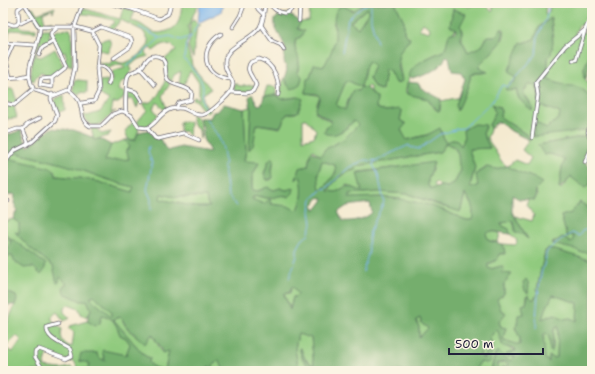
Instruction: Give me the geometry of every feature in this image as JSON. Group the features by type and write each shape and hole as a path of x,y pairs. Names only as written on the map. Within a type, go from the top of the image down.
{"street":[{"path":"69,90 75,67 74,28 83,3"},
{"path":"90,3 96,3"},
{"path":"109,3 132,9 159,19 166,16 172,3"},
{"path":"233,27 240,16 244,3"},
{"path":"256,3 263,11"},
{"path":"233,93 233,84 225,66 227,55 261,28 264,3"},
{"path":"269,3 276,11 283,13 289,11 294,3"},
{"path":"298,21 300,3"},
{"path":"3,22 13,25 17,23 19,20 18,9 24,4 40,28 39,39 33,46 30,63 29,75 33,90"},
{"path":"573,60 576,60 585,30 592,15"},
{"path":"21,23 33,17"},
{"path":"40,28 74,28 92,32 101,27 131,38 131,46 114,58"},
{"path":"57,28 51,33 66,67"},
{"path":"261,28 272,41 281,45 284,50"},
{"path":"532,138 538,95 536,82 565,46 585,30"},
{"path":"83,104 94,101 98,96 98,44 92,32"},
{"path":"221,34 210,46 206,60 212,72 224,78 230,77"},
{"path":"39,55 42,48 54,42"},
{"path":"3,43 33,46"},
{"path":"10,77 6,60 12,44"},
{"path":"124,112 128,75 140,70 148,58 154,56 160,58 164,62 169,81 173,84 183,86 190,91 193,96 191,100 179,102 176,108"},
{"path":"148,128 161,114 176,108 196,114 206,114 214,110 227,96 233,93 250,93 255,89 255,82 248,68 250,63 257,59 268,63 277,77 279,86 278,95"},
{"path":"97,66 103,66 109,71 111,78 108,84"},
{"path":"52,78 52,86 40,85 40,80 42,78 52,78 66,67 75,67"},
{"path":"140,70 155,85"},
{"path":"3,78 29,75"},
{"path":"127,89 137,93 142,101"},
{"path":"33,90 52,96 69,90"},
{"path":"4,104 16,104 33,90"},
{"path":"69,90 83,104 84,120 92,127 101,126 113,114 124,112 132,117 137,126 148,128 152,132"},
{"path":"3,165 14,151 28,142 34,141 54,123 57,118 52,96"},
{"path":"3,134 17,129 23,129 28,124 40,118"},
{"path":"585,162 592,146 588,132 592,120"},
{"path":"151,126 155,138 160,139 176,133 184,133 199,140"},
{"path":"23,129 28,142"},
{"path":"3,201 8,200"},
{"path":"44,371 35,357 35,352 38,349 66,359 72,356 70,349 52,338 47,332 47,327 58,324"}],"green space":[{"path":"199,3 188,26 189,35 186,45 192,66 211,89 203,94 203,101 210,111 206,113 198,102 193,99 194,97 199,99 199,83 190,70 184,85 179,83 181,71 174,75 171,82 167,77 165,59 176,50 171,44 170,46 163,44 153,51 150,48 146,52 148,56 137,60 130,66 132,70 126,80 121,82 118,90 125,93 124,98 118,103 113,103 111,113 116,111 102,123 94,126 89,124 83,114 87,116 100,112 109,100 99,94 99,81 109,80 106,84 110,86 112,78 111,72 125,68 121,64 109,69 98,62 110,64 112,60 121,63 127,62 141,53 149,44 143,31 121,20 112,30 107,29 115,22 113,20 79,14 82,8 120,19 123,8 135,11 131,21 141,24 153,32 160,33 172,29 177,24 182,6 179,4"},
{"path":"310,3 365,3 355,10 344,6 339,7 333,25 336,33 330,57 324,66 314,65 310,77 307,79 306,93 320,97 317,103 316,113 332,123 325,129 338,133 354,121 358,125 344,139 324,150 321,156 313,150 310,153 308,166 299,168 296,180 300,176 302,180 303,194 297,211 289,207 274,205 267,201 264,204 259,203 252,199 257,196 270,198 283,195 289,197 294,188 286,190 280,188 274,190 269,188 256,191 252,189 252,177 259,163 244,162 246,150 244,109 251,107 249,149 252,147 257,124 280,128 287,114 296,113 303,99 296,97 282,99 278,96 281,91 284,78 287,84 294,88 300,84 302,77 298,73 299,63 295,47 296,39 301,37 304,31 298,29 297,26 301,22 309,21","holes":["303,119 306,119 316,130 314,137 303,140","272,157 274,159 271,180 267,180 264,173 269,160"]},
{"path":"365,3 395,3 404,21 404,33 410,39 400,52 398,60 401,82 395,83 389,71 385,69 382,90 377,89 369,77 374,66 369,61 366,65 361,87 366,88 377,98 376,108 386,111 399,109 402,111 400,120 406,124 401,130 407,140 427,135 440,128 445,142 456,139 461,146 464,139 463,130 474,124 486,125 483,134 490,148 469,149 475,168 470,185 471,188 478,186 476,174 487,167 496,169 508,166 542,183 536,189 535,200 519,199 512,195 512,212 528,239 522,234 515,232 515,226 512,221 502,223 501,225 509,229 510,234 491,231 486,234 489,241 503,244 505,253 499,254 497,260 488,264 488,268 491,269 501,266 504,270 502,273 512,274 504,284 504,294 497,299 501,310 506,313 499,322 501,327 506,328 503,339 520,345 520,338 515,327 517,325 518,315 524,314 522,305 526,304 528,295 533,300 538,294 541,268 545,252 548,248 589,260 592,262 592,371 501,371 502,367 509,367 504,361 497,364 498,371 491,371 496,352 500,352 505,358 511,361 515,356 508,357 506,354 516,351 513,348 503,346 497,329 490,337 492,347 490,362 480,362 474,371 305,371 307,365 302,358 299,348 301,349 305,359 314,366 311,338 298,334 295,349 299,371 221,371 223,368 219,360 214,364 212,369 209,366 206,370 208,371 169,371 165,370 169,351 162,353 162,349 152,334 145,344 126,326 121,317 113,319 145,356 150,358 149,362 153,367 164,371 81,371 81,369 88,369 89,363 79,361 81,353 97,353 98,357 105,361 103,350 126,355 130,344 126,338 120,335 114,322 106,316 102,315 100,323 95,326 87,321 91,309 87,300 81,301 64,293 63,287 67,284 60,277 59,282 57,283 53,266 29,247 15,232 19,233 19,223 13,219 17,210 14,203 15,195 13,194 3,197 3,157 51,168 55,172 56,176 89,179 132,192 134,187 59,163 5,150 3,152 3,139 8,135 21,130 28,147 51,128 74,130 92,137 94,140 100,139 111,145 105,161 129,159 126,150 130,147 125,140 135,140 139,132 148,130 156,138 160,139 167,151 181,147 210,152 203,139 203,128 199,118 210,118 213,112 218,111 224,104 244,109 246,150 244,161 259,162 252,177 252,190 258,191 267,187 274,190 280,188 286,190 294,188 293,193 289,197 283,196 266,198 256,196 252,199 264,204 270,199 271,204 288,206 297,211 302,199 302,189 300,176 296,180 299,168 308,166 311,151 321,156 324,150 344,139 358,125 354,121 344,130 332,135 323,132 332,122 315,111 320,97 317,94 306,93 307,78 310,77 314,64 324,66 332,49 335,38 335,13 342,5 353,11","holes":["368,9 368,13 358,28 350,22","346,81 361,87 358,91 352,91 345,110 336,105","446,143 455,148 461,170 455,182 448,187 441,186 432,189 428,186 428,180 434,162 357,173 362,191 348,186 336,192 328,191 340,177 348,172 356,170 358,166 440,152","322,161 335,165 336,172 325,187 320,190 318,174","378,192 408,194 460,212 465,194 472,206 472,220 466,220 430,205 381,197 349,198 349,194","161,194 176,197 206,197 207,203 210,207 196,207 160,199","319,197 323,199 316,210 313,206","370,203 372,212 370,214 359,220 343,221 338,212 347,206","292,286 298,294 297,296 293,297 290,310 284,294 290,292","94,295 112,312 111,316 90,298","553,295 578,303 577,321 570,318 564,319 555,314 542,319","420,318 422,324 428,328 419,338 419,327 416,320","558,326 557,357 554,358 549,356 549,362 545,359 543,335 546,333 549,337 550,351 552,352 554,329","485,346 487,349 485,359 481,357 480,354"]},
{"path":"395,3 450,3 452,5 455,3 463,3 469,7 475,3 488,3 487,6 492,12 492,3 546,3 545,15 549,12 550,3 592,3 592,18 585,26 579,25 575,33 578,34 586,31 592,33 592,50 584,68 587,82 590,80 592,71 592,100 585,91 548,79 548,57 550,56 553,42 551,18 540,26 534,39 525,42 517,77 514,82 506,87 511,91 516,89 518,97 532,111 533,108 523,92 530,84 536,85 539,96 539,105 560,113 559,118 546,129 536,122 533,135 592,130 592,135 538,145 545,155 550,154 566,159 562,167 559,187 561,189 571,177 585,187 590,186 592,181 592,210 580,202 571,213 561,216 567,237 571,235 574,237 571,243 563,237 552,243 577,250 579,252 591,252 592,262 549,248 545,251 537,289 539,294 532,300 529,295 527,296 526,304 523,305 524,314 518,316 517,325 515,328 520,338 519,346 503,339 506,328 501,327 499,322 505,312 501,310 497,299 504,294 504,284 512,273 507,275 502,273 504,270 502,266 490,269 487,266 496,260 499,254 505,254 503,244 515,245 517,243 516,239 510,234 507,228 502,226 502,223 513,221 516,233 522,234 528,239 515,216 532,221 534,215 526,205 528,200 537,197 536,189 542,183 508,166 515,160 527,165 531,158 522,150 529,140 527,135 500,117 501,111 499,107 492,104 495,113 489,125 490,130 487,138 502,162 507,166 496,169 485,167 476,174 478,180 477,188 471,189 470,187 475,168 469,149 490,148 483,134 484,132 476,124 464,129 462,146 460,146 456,139 446,143 441,131 406,140 401,129 406,124 400,120 402,112 400,110 386,111 376,108 377,98 370,92 370,87 361,87 366,65 369,61 374,66 369,77 377,89 382,90 385,69 389,71 397,84 402,81 399,54 410,38 404,33 404,21","holes":["453,9 459,12 460,26 462,28 462,40 468,52 480,48 486,38 497,36 501,29 504,29 504,35 500,45 479,65 479,68 485,73 475,73 471,75 458,110 456,109 458,98 456,98 441,101 440,111 436,110 427,99 406,93 406,89 415,68 423,61 445,50 449,36 457,28 451,27 450,25","423,23 430,28 429,32 419,29"]},
{"path":"33,7 37,14 55,7 53,12 52,9 43,13 45,23 49,21 50,23 52,20 51,25 40,24 29,10"},
{"path":"366,9 368,9 368,13 358,28 350,23"},
{"path":"453,9 466,14 460,26 462,28 461,39 468,52 482,46 488,36 497,36 501,29 504,31 501,43 479,65 479,68 488,72 475,73 471,75 469,84 457,111 456,105 465,79 461,72 452,71 449,57 446,56 441,65 427,74 412,79 409,76 414,67 419,63 445,50 449,34 455,32 457,29 450,26"},
{"path":"289,14 301,22 297,29 304,31 301,37 296,39 295,42 295,48 299,59 297,72 302,79 298,86 292,89 288,86 284,78 287,70 284,61 285,47 276,28 275,22 275,19 280,15"},
{"path":"551,18 553,43 551,54 548,57 548,79 570,86 576,86 586,93 592,107 592,130 533,137 536,122 546,129 559,118 560,113 539,105 539,96 536,85 530,84 523,92 532,107 532,111 519,99 516,89 508,91 505,89 511,83 515,82 517,77 508,72 521,42 524,43 534,39 540,26"},
{"path":"194,19 197,24 201,25 197,27 193,58 188,46 190,39 190,23"},
{"path":"18,24 22,28 36,29 36,32 12,30 9,32 8,42 3,42 3,32"},
{"path":"52,29 49,35 52,41 48,43 46,41 41,44 36,51 36,56 41,57 55,49 64,67 51,77 44,77 44,74 41,73 36,76 34,81 31,80 33,60 41,30"},
{"path":"70,29 72,32 72,66 67,64 64,59 67,57 65,54 66,52 61,53 52,36 53,33 58,30"},
{"path":"109,38 111,45 108,52 99,50 99,41"},
{"path":"592,50 591,61 586,79 584,68"},
{"path":"166,79 170,84 162,96 167,109 164,110 157,102 153,108 158,115 147,127 141,127 137,122 147,110 143,103 152,101 158,95"},
{"path":"74,81 87,81 87,93 80,92 78,95 73,91"},
{"path":"346,81 361,87 359,91 355,90 349,97 345,110 336,105"},
{"path":"407,82 418,83 421,88 441,99 439,112 427,99 407,94"},
{"path":"234,83 240,86 255,85 250,92 234,92"},
{"path":"267,86 276,87 276,95 264,96"},
{"path":"6,89 13,89 17,102 12,104 3,101"},
{"path":"129,91 137,95 140,100 137,108 133,99 127,100 127,92"},
{"path":"252,94 258,105 262,104 264,96 276,95 282,99 299,97 303,99 298,112 287,114 280,127 257,124 253,146 249,150 251,110 249,97"},
{"path":"64,95 65,110 59,112 55,104 55,99"},
{"path":"492,105 499,107 501,111 500,117 527,135 529,140 511,131 500,122 496,123 490,129 489,125 495,113"},
{"path":"7,106 14,106 17,118 6,119 7,132 3,133 3,119 7,118"},
{"path":"191,114 199,121 201,131 200,139 199,130 193,124"},
{"path":"180,121 190,122 189,136 185,131 180,132"},
{"path":"133,122 139,129 135,140 128,139 125,131"},
{"path":"91,128 96,128 101,134 111,132 108,136 94,140"},
{"path":"592,135 592,143 586,163 592,169 590,185 585,188 571,177 559,189 562,167 565,159 550,154 544,155 538,145"},
{"path":"125,140 131,147 126,150 130,159 104,162 111,145"},
{"path":"446,143 458,153 459,166 461,170 455,182 448,187 440,186 436,182 434,184 436,188 431,189 428,187 428,180 434,163 358,172 362,192 348,185 336,192 329,192 332,185 336,181 348,173 356,170 357,166 440,152"},
{"path":"5,150 59,163 135,187 132,192 89,179 56,176 56,172 52,169 11,159 9,161 9,158 3,157"},
{"path":"272,157 274,159 272,169 273,178 267,180 264,174 269,160"},
{"path":"322,161 335,165 336,172 325,187 319,190 318,174"},
{"path":"378,192 408,194 443,207 461,210 465,194 473,208 473,220 466,220 443,210 400,199 381,197 348,199 349,194"},
{"path":"160,194 176,197 206,197 207,203 210,207 196,207 159,199"},
{"path":"580,202 592,210 592,253 579,252 577,250 552,244 562,237 571,243 574,237 571,235 567,237 561,216 571,213"},
{"path":"13,219 19,223 20,232 16,233 29,247 53,266 57,282 59,282 60,276 68,284 63,286 64,293 81,301 87,299 91,309 87,317 81,314 79,309 68,305 64,308 64,312 70,318 64,321 57,312 52,316 52,320 62,329 62,340 72,347 74,332 68,328 70,326 87,321 95,325 100,323 101,316 104,315 115,323 120,335 126,338 130,344 126,355 102,351 105,361 98,358 96,353 92,353 88,370 81,369 81,371 78,371 75,362 48,353 44,367 61,369 71,367 73,368 72,371 3,371 3,333 15,305 16,296 3,290 3,264 8,256 12,256 15,262 23,267 33,267 41,275 46,264 7,236 11,243 8,248 3,246 3,222","holes":["17,336 21,340 13,352 6,349 5,347"]},
{"path":"490,231 500,233 498,242 489,241 486,234"},
{"path":"4,233 46,264 41,275 33,267 24,268 15,262 12,256 8,256 3,264 3,246 8,248 11,241"},
{"path":"526,279 529,284 528,293 525,291 523,282"},
{"path":"292,286 299,294 293,297 289,312 289,306 284,294 290,293"},
{"path":"3,290 16,296 17,300 15,305 3,305"},
{"path":"94,295 112,312 111,317 90,298"},
{"path":"553,295 578,303 577,321 570,318 564,319 555,314 542,319"},
{"path":"122,317 128,329 139,338 146,341 152,334 162,352 169,351 165,370 153,367 149,362 150,358 145,356 113,319"},
{"path":"420,318 421,323 428,328 419,338 419,327 416,320"},
{"path":"558,326 557,356 554,358 549,357 549,362 545,359 543,350 544,334 546,333 549,337 550,351 553,349 554,329"},
{"path":"496,329 499,331 502,345 516,351 510,352 515,358 509,361 495,353 491,371 487,371 485,369 474,371 480,362 490,362 492,347 490,337"},
{"path":"298,334 311,337 314,366 305,359 301,349 299,348 302,358 307,365 305,371 299,371 295,349"},
{"path":"484,346 487,349 485,359 480,355"},
{"path":"219,360 223,368 221,371 206,370 209,366 210,369 212,369 214,364"},
{"path":"505,362 508,364 508,368 501,368 501,371 498,371 497,364"}],"water":[{"path":"201,3 223,3 221,12 198,23"}],"waterway":[{"path":"371,3 371,20 377,43"},
{"path":"517,76 536,55 538,35 546,19 548,9 547,3"},
{"path":"342,52 348,19 362,6 369,4"},
{"path":"193,33 199,22"},
{"path":"139,27 160,38 170,36 181,40 191,36"},
{"path":"192,36 186,44 184,59 201,80 204,107"},
{"path":"126,66 160,38"},
{"path":"495,97 502,85 508,87 517,77"},
{"path":"455,129 464,128 495,98"},
{"path":"206,119 212,128"},
{"path":"213,129 222,146 224,166"},
{"path":"383,157 409,145 410,147 419,149 440,134 455,130"},
{"path":"149,146 148,151 152,163 147,190 151,199 151,210"},
{"path":"368,246 370,231 384,202 378,174 373,165 374,162 382,158"},
{"path":"323,189 327,188 347,169 364,160 368,160"},
{"path":"369,161 378,160"},
{"path":"224,167 228,195 237,206"},
{"path":"291,273 297,256 297,249 302,240 308,235 312,224 310,211 312,199 321,190"},
{"path":"536,329 539,287 541,274 546,259 546,253 555,244 572,233 579,236 582,231 588,229 592,222"},
{"path":"363,272 369,251 368,247"},
{"path":"289,278 291,274"}]}
